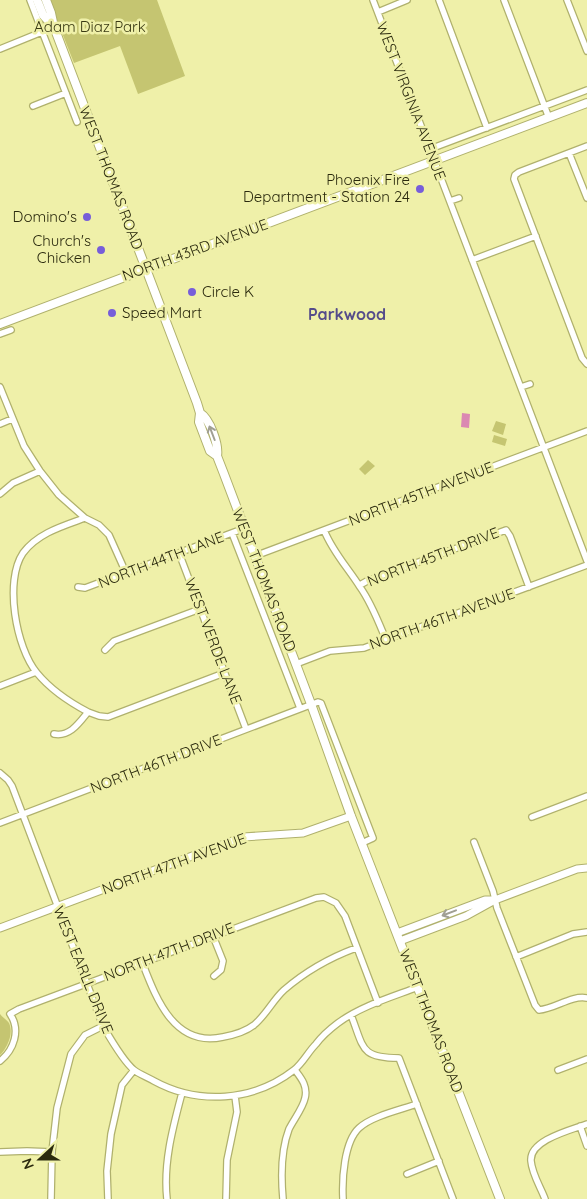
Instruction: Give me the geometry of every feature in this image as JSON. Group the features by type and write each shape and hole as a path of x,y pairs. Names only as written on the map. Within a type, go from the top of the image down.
{"main road":[{"name":"WEST THOMAS ROAD","path":"37,0 43,16 54,27"},
{"name":"WEST THOMAS ROAD","path":"46,0 52,13 54,27 200,413 199,422 202,430 210,451 217,456 245,528 351,816 500,1199"},
{"name":"NORTH 43RD AVENUE","path":"0,324 587,103"}],"street":[{"name":"WEST THOMAS ROAD","path":"30,0 77,122"},
{"name":"WEST VIRGINIA AVENUE","path":"373,0 472,260 498,320 521,387 587,561"},
{"path":"378,12 407,0"},
{"path":"439,0 487,128"},
{"path":"504,0 549,118"},
{"path":"567,0 587,51"},
{"path":"0,49 54,27"},
{"path":"430,149 587,90"},
{"path":"33,106 66,93"},
{"path":"587,146 515,175 514,179 582,358 587,364"},
{"path":"570,153 587,198"},
{"path":"450,201 458,198"},
{"path":"472,260 536,236"},
{"path":"0,334 11,330"},
{"path":"521,387 530,384"},
{"path":"0,387 24,446 40,470 59,496 85,518 99,525 109,535 126,573"},
{"path":"0,424 12,419"},
{"name":"NORTH 45TH AVENUE","path":"255,556 587,431"},
{"path":"0,494 14,483 40,470"},
{"path":"85,518 57,528 38,539 23,553 15,569 15,622 24,648 36,672 59,695 88,712 108,717 224,673"},
{"name":"NORTH 44TH LANE","path":"78,587 85,588 245,528"},
{"path":"324,530 333,549 360,585 374,608 386,640"},
{"name":"NORTH 45TH DRIVE","path":"360,585 506,530 529,586"},
{"name":"WEST THOMAS ROAD","path":"232,533 300,708"},
{"name":"WEST VERDE LANE","path":"179,554 246,729"},
{"name":"NORTH 46TH AVENUE","path":"296,664 330,651 354,650 386,640 587,565"},
{"path":"105,650 114,641 200,609"},
{"path":"0,686 36,672"},
{"name":"WEST THOMAS ROAD","path":"311,704 321,703 373,838 362,843"},
{"name":"NORTH 46TH DRIVE","path":"0,823 311,704"},
{"path":"54,734 60,735 71,731 88,712"},
{"name":"WEST EARLL DRIVE","path":"0,773 8,780 23,814 103,1026 110,1040 134,1070 160,1084 207,1098 235,1096 263,1088 295,1070"},
{"path":"532,818 587,796"},
{"name":"NORTH 47TH AVENUE","path":"0,928 243,837 302,832 351,816"},
{"path":"474,842 535,1005 539,1010 546,1010 575,999 587,998"},
{"path":"400,941 466,916 495,900 577,869 587,868"},
{"name":"NORTH 47TH DRIVE","path":"0,1061 11,1051 14,1042 15,1024 10,1014 308,899 324,897 336,903 345,916 356,948"},
{"path":"397,933 485,900 495,900"},
{"path":"516,957 573,934 587,932"},
{"path":"212,936 222,961 222,970 214,976"},
{"path":"142,962 154,993 164,1012 178,1027 194,1036 216,1039 245,1030 263,1016 283,992 308,972 330,958 356,948 378,1003"},
{"path":"282,1199 281,1182 284,1149 289,1130 306,1097 305,1083 295,1070 321,1039 338,1023 351,1015 418,987"},
{"path":"351,1015 362,1045 370,1054 381,1058 399,1058 453,1199"},
{"path":"51,1199 52,1152 56,1108 71,1054 84,1035 103,1026"},
{"path":"558,1070 587,1059"},
{"path":"108,1199 107,1171 112,1134 122,1085 134,1070"},
{"path":"166,1199 168,1156 182,1092"},
{"path":"226,1199 227,1160 237,1112 235,1096"},
{"path":"343,1199 342,1178 352,1138 358,1129 368,1122 417,1104"},
{"path":"545,1199 532,1166 533,1152 543,1141 587,1124"},
{"path":"580,1126 587,1146"},
{"path":"0,1152 52,1152"},
{"path":"407,1174 439,1161"}],"green space":[{"name":"Adam Diaz Park","path":"49,0 157,0 185,76 138,94 120,46 74,63"},
{"path":"496,421 506,424 503,435 492,431"},
{"path":"494,435 507,439 505,446 492,442"},
{"path":"368,460 375,466 365,475 359,469"},
{"path":"0,1014 9,1023 11,1032 7,1045 0,1055"}],"shaded area":[{"path":"462,413 470,414 469,428 461,427"}],"place":[{"name":"Phoenix Fire Department - Station 24","path":"420,189"},
{"name":"Domino's","path":"87,217"},
{"name":"Church's Chicken","path":"101,250"},
{"name":"Circle K","path":"192,292"},
{"name":"Speed Mart","path":"112,313"}],"district":[{"name":"Parkwood","path":"347,314"}]}
